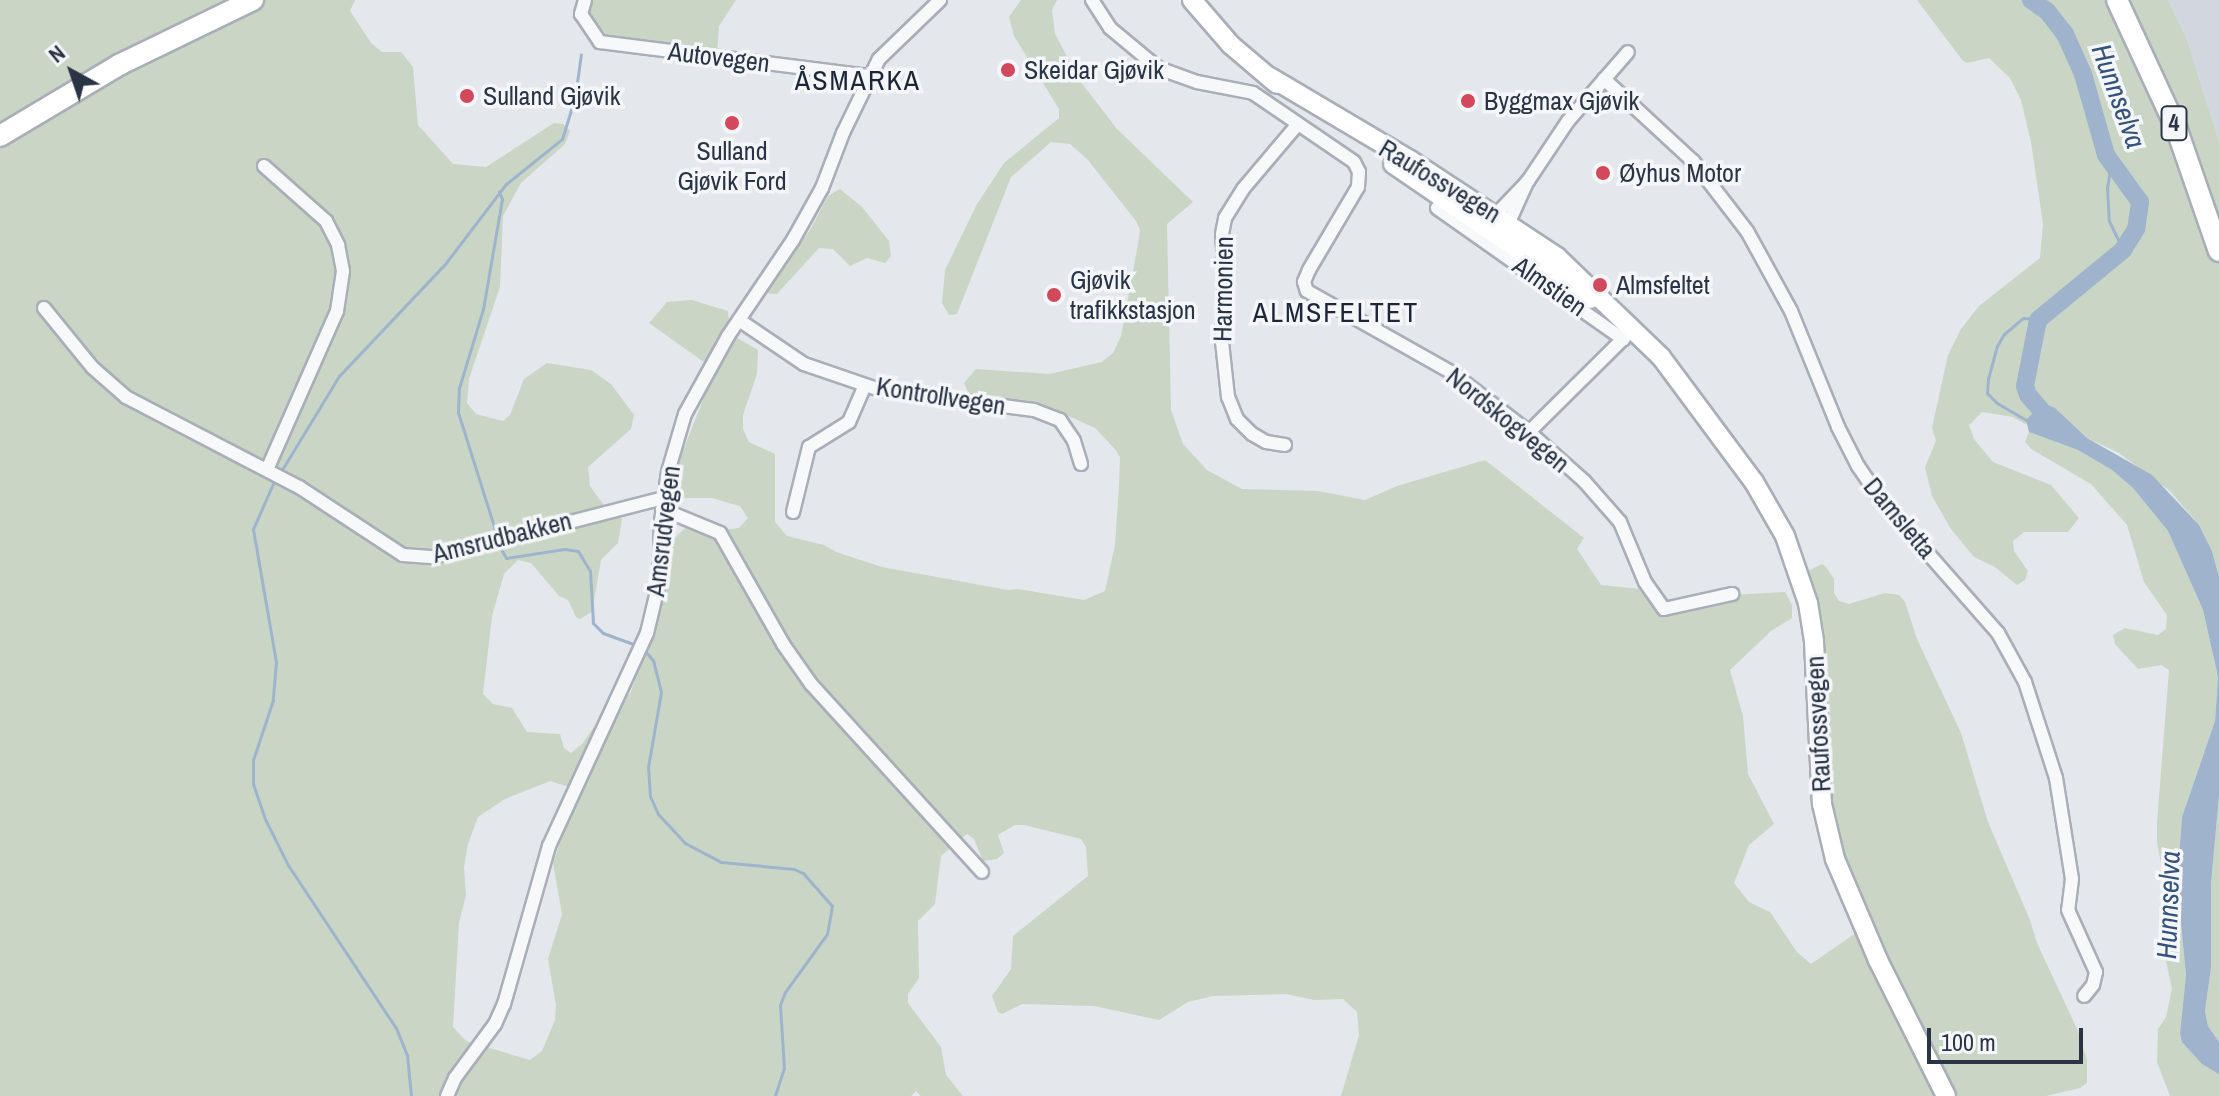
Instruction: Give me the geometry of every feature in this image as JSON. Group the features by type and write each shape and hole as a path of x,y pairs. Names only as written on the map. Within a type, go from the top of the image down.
{"main road":[{"path":"0,136 119,65 253,0"},
{"name":"Raufossvegen","path":"1192,0 1231,45 1294,97 1498,225 1595,303 1667,367 1754,482 1793,554 1811,621 1819,769 1832,849 1853,906 1946,1096"},
{"name":"4","path":"2117,0 2177,130 2219,251"},
{"name":"4","path":"2128,0 2176,102 2219,222"}],"street":[{"name":"Autovegen","path":"585,0 581,14 600,42 871,76"},
{"name":"Amsrudvegen","path":"447,1096 455,1078 495,1024 504,1004 549,846 647,633 659,583 663,504 685,414 739,320 793,240 822,188 843,133 879,59 940,0"},
{"path":"1092,0 1110,28 1158,68 1197,82 1253,93 1298,124"},
{"path":"1498,225 1568,121 1628,52"},
{"name":"Damsletta","path":"1604,79 1693,161 1747,231 1791,311 1838,427 1858,466 1882,501 1998,633 2025,682 2056,778 2072,879 2068,910 2096,972 2093,985 2084,996"},
{"name":"Nordskogvegen","path":"1298,124 1348,157 1358,168 1358,187 1305,280 1312,295 1451,372 1529,432 1610,507 1651,594 1664,609 1732,594"},
{"name":"Harmonien","path":"1285,445 1266,442 1252,434 1237,419 1228,397 1222,342 1225,275 1223,228 1243,189 1298,124"},
{"path":"264,166 326,221 338,245 343,271 337,311 267,470"},
{"name":"Almstien","path":"1437,208 1628,334"},
{"name":"Amsrudbakken","path":"44,308 93,368 126,397 335,509 390,550 416,558 434,557 663,504"},
{"name":"Kontrollvegen","path":"739,320 804,364 865,385 1034,410 1060,420 1074,441 1081,464"},
{"path":"1529,432 1628,334"},
{"path":"793,512 809,447 849,422 865,385"},
{"path":"663,504 720,533 783,644 811,684 982,872"}],"shaded area":[{"path":"2168,0 2219,0 2219,141 2186,37"}],"green space":[{"path":"0,0 355,0 350,11 371,43 382,52 401,52 413,67 418,125 453,164 486,167 554,123 563,124 570,131 565,144 521,183 503,216 500,287 469,379 467,403 476,414 503,421 510,415 524,379 547,363 591,370 611,384 634,415 631,429 588,467 590,486 603,504 622,519 618,543 601,560 592,612 580,619 576,617 568,600 559,596 531,563 518,560 504,574 492,616 483,694 493,704 512,708 527,732 560,734 564,748 571,753 582,744 612,701 630,694 656,622 668,544 692,522 720,530 739,528 748,518 740,506 712,498 683,498 673,488 674,473 715,370 649,323 667,302 692,300 728,311 730,334 758,350 757,374 743,415 743,429 749,442 775,454 775,522 787,536 824,545 882,567 1008,590 1084,600 1105,591 1115,545 1120,457 1115,449 1095,428 1073,418 1028,403 970,396 964,383 976,369 1049,374 1102,362 1113,353 1121,336 1138,244 1140,230 1136,221 1088,160 1070,144 1051,142 1011,177 957,314 949,315 942,303 945,270 977,204 1004,163 1059,118 1059,109 1014,36 1009,17 1021,0 1057,0 1052,10 1055,34 1080,81 1117,129 1193,202 1167,224 1171,410 1183,444 1207,470 1242,489 1318,491 1365,500 1397,486 1485,460 1584,538 1577,549 1601,585 1639,589 1651,604 1660,608 1732,595 1785,592 1792,605 1792,618 1771,631 1730,670 1743,716 1748,774 1774,824 1749,845 1734,883 1749,902 1770,912 1797,952 1811,964 1866,926 1831,816 1806,572 1822,564 1834,579 1834,593 1839,601 1849,604 1885,593 1899,595 1905,602 1917,639 1961,733 1988,822 2037,943 2078,1031 2087,1060 2087,1083 2080,1088 2046,1096 1341,1096 1359,1035 1357,1012 1343,999 1314,1000 1286,994 1213,996 1188,1002 1159,1020 1094,1006 1022,1004 1002,1014 998,1012 992,996 1011,969 1013,936 1088,876 1086,847 1081,839 1015,825 998,835 1004,853 997,859 983,861 974,839 967,834 941,856 935,904 918,921 919,978 908,994 908,1003 941,1047 946,1075 963,1096 921,1096 916,1091 911,1096 0,1096","holes":["550,781 572,788 574,802 553,863 562,914 548,959 556,1005 555,1020 542,1051 530,1060 466,1041 453,1027 459,923 466,895 464,867 478,817 505,799"]},
{"path":"580,0 736,0 719,26 717,54 614,45"},
{"path":"1917,0 2168,0 2186,37 2219,141 2219,577 2212,551 2199,525 2170,491 2119,453 2087,438 2055,409 2025,424 2013,417 1982,412 1969,425 1974,439 1993,462 2051,485 2079,518 2068,532 2024,532 2013,541 2014,551 2028,571 2025,580 2017,585 1995,567 1974,557 1951,529 1932,496 1925,467 1936,441 1932,428 1948,355 1961,329 1979,306 2040,258 2043,224 2031,142 2021,100 2010,78 1989,58 1967,63 1963,61"},
{"path":"840,189 862,207 889,241 891,256 885,263 867,258 850,266 833,249 819,248 777,294 764,293 810,230 828,196"},
{"path":"2029,432 2078,450 2112,470 2133,488 2168,531 2203,610 2218,677 2215,721 2182,817 2177,883 2186,975 2180,1033 2219,1074 2219,1096 2170,1096 2157,1062 2158,1029 2166,1017 2172,989 2166,961 2173,924 2157,843 2169,670 2161,665 2138,669 2115,644 2113,635 2125,628 2158,635 2166,629 2167,615 2144,582 2127,525 2091,484 2031,449 2025,442"},
{"path":"2219,796 2219,1042 2208,1026 2205,1011 2211,968 2211,884"}],"water":[{"path":"2043,403 2055,408 2087,438 2152,475 2199,525 2212,551 2219,577 2219,796 2211,884 2211,968 2205,1011 2208,1026 2219,1042 2219,1074 2202,1064 2182,1042 2180,1033 2186,975 2177,883 2182,817 2215,721 2218,677 2203,610 2168,531 2133,488 2112,470 2078,450 2029,432 2026,420"}],"waterway":[{"name":"Hunnselva","path":"2031,0 2047,11 2065,34 2083,74 2106,155 2140,202 2136,229 2123,250 2039,319 2025,386 2028,395 2053,424"},
{"path":"280,473 339,376 445,264 506,184 562,139 575,97 581,54"},
{"path":"2111,163 2107,187 2109,221 2123,250"},
{"path":"497,536 458,412 459,388 483,309 502,199 499,192"},
{"name":"Hunnselva","path":"2028,421 1997,403 1987,393 1988,379 1997,346 2004,334 2023,318 2039,319"},
{"path":"275,479 253,529 276,662 273,700 253,760 253,784 266,821 288,865 396,1028 407,1055 411,1096"},
{"path":"498,544 506,558 564,549 578,551 590,571 593,623 603,633 636,645"},
{"path":"643,649 653,660 661,692 648,767 650,796 658,814 685,843 721,862 794,869 803,873 832,906 827,934 785,992 780,1005 784,1068 775,1096"}],"place":[{"name":"Skeidar Gjøvik","path":"1008,70"},
{"name":"Sulland Gjøvik","path":"467,96"},
{"name":"Byggmax Gjøvik","path":"1468,101"},
{"name":"Sulland Gjøvik Ford","path":"732,123"},
{"name":"Øyhus Motor","path":"1603,173"},
{"name":"Almsfeltet","path":"1600,285"},
{"name":"Gjøvik trafikkstasjon","path":"1054,295"}],"district":[{"name":"ÅSMARKA","path":"858,80"},
{"name":"ALMSFELTET","path":"1336,312"}]}
